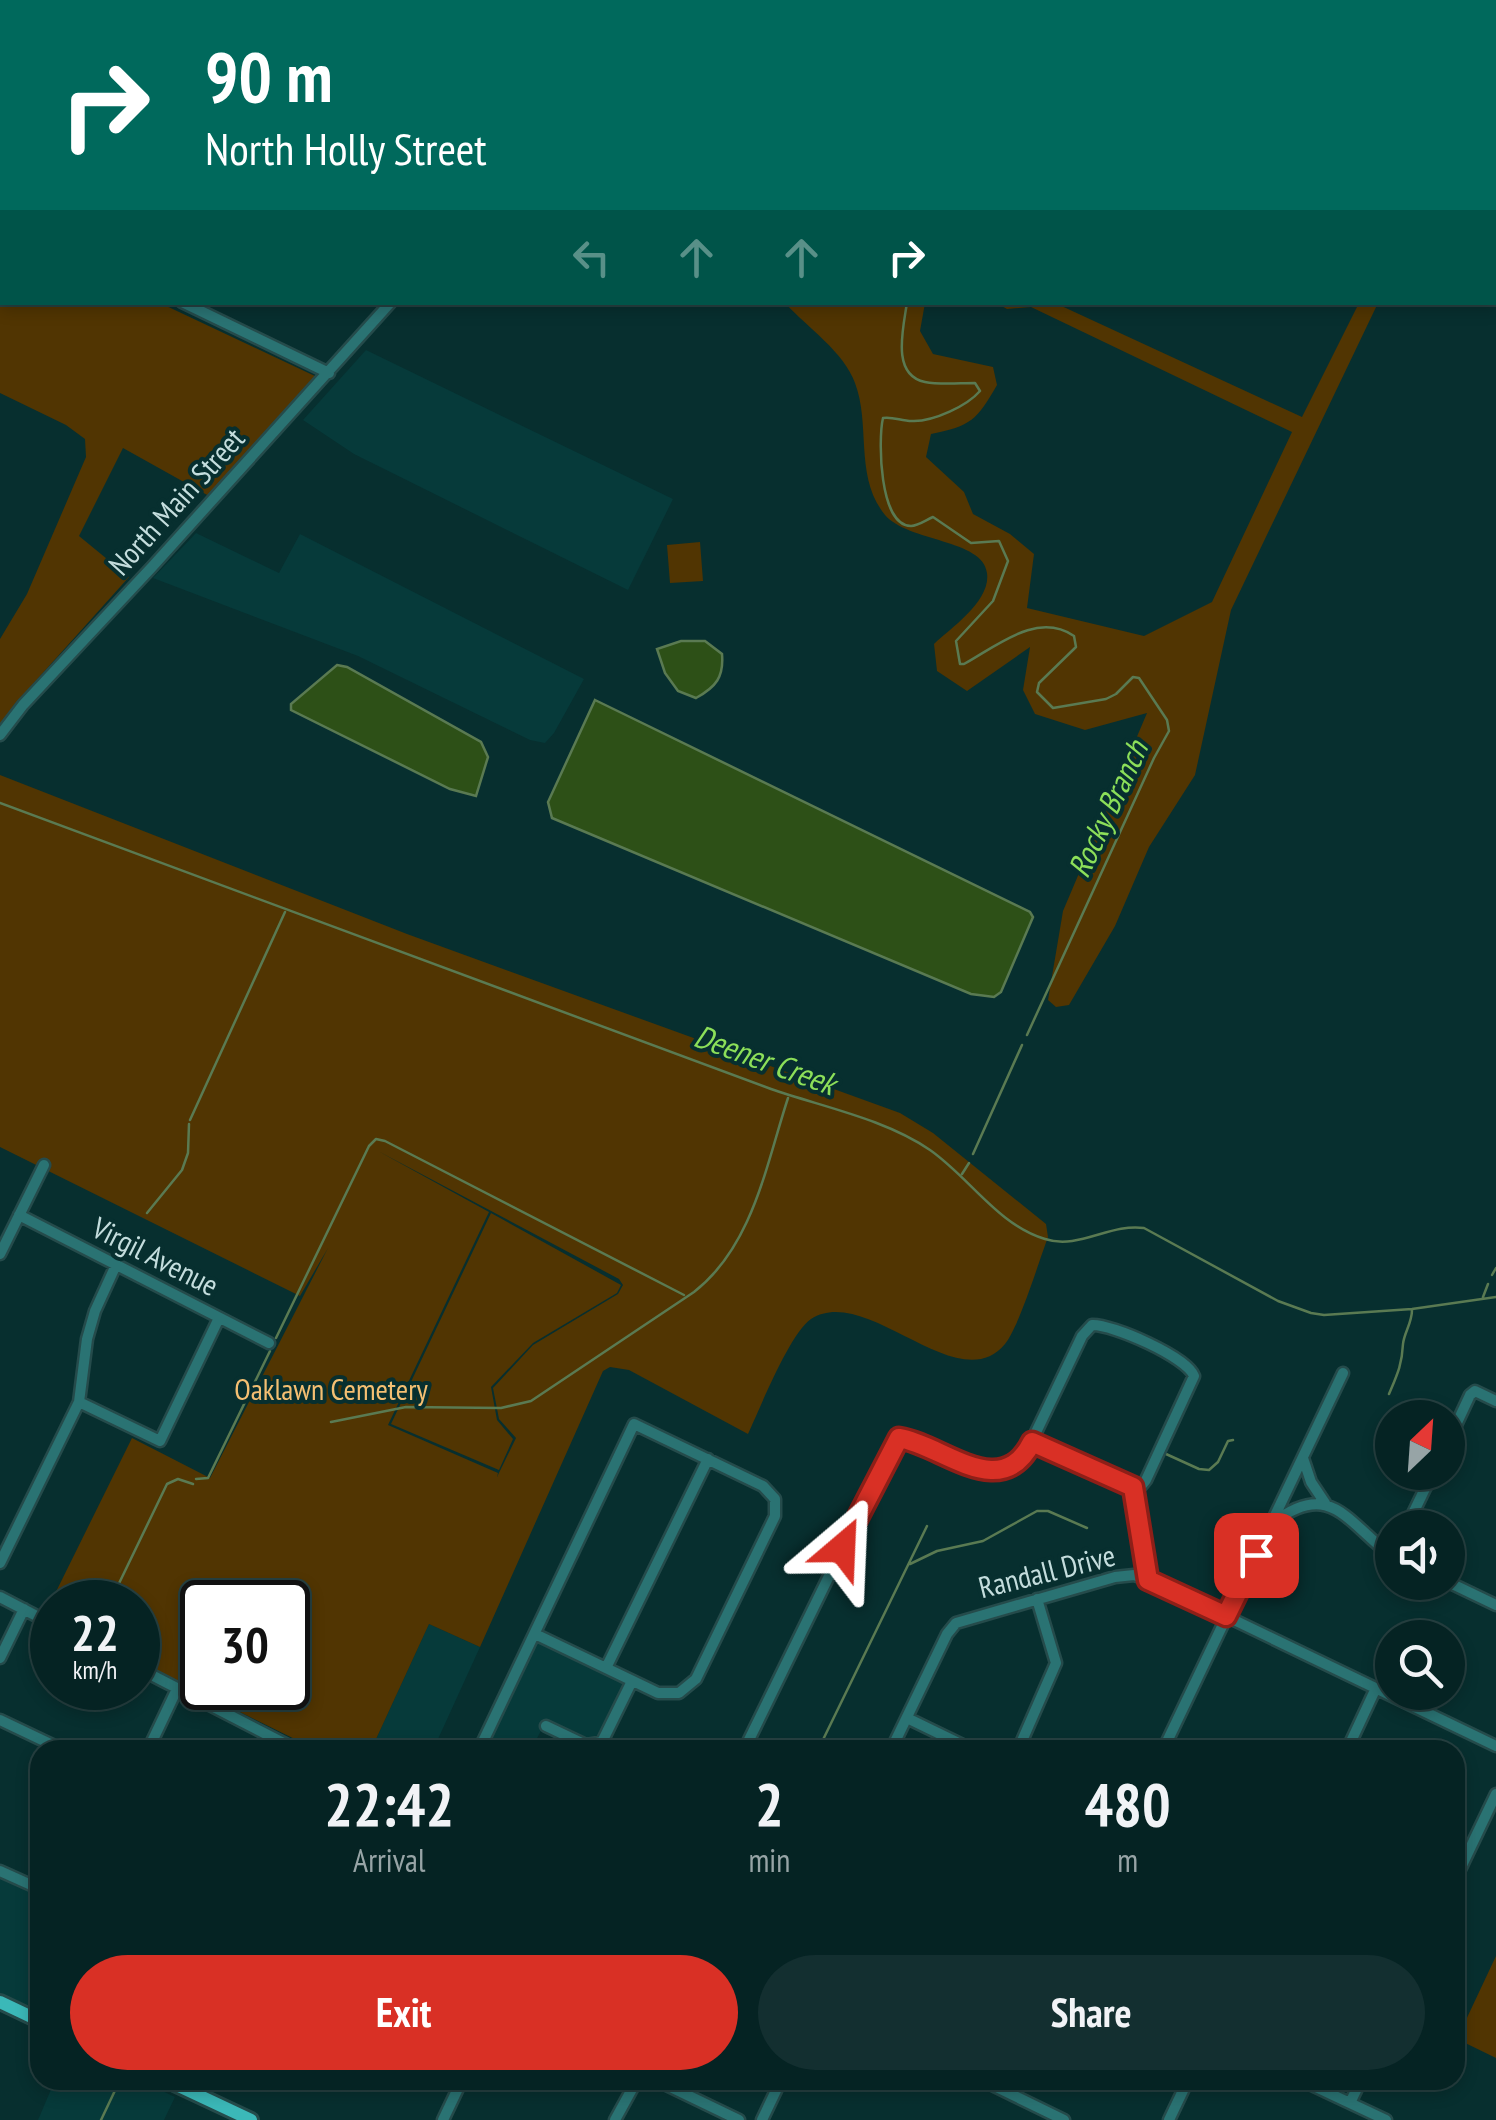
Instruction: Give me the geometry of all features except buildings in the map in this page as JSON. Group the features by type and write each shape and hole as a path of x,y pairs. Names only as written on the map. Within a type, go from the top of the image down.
{"main road":[{"path":"0,2002 30,2016"},
{"path":"187,2090 251,2120"}],"street":[{"path":"188,305 328,373"},
{"name":"North Main Street","path":"0,735 23,704 388,305"},
{"path":"0,1254 44,1165"},
{"name":"Virgil Avenue","path":"19,1216 269,1343"},
{"path":"0,1562 79,1402 87,1338 116,1264"},
{"path":"79,1402 160,1441 219,1318"},
{"path":"749,1740 895,1441 906,1438 992,1472 1010,1466 1032,1442 1086,1330 1092,1325 1106,1326 1192,1370 1193,1383 1141,1486 1133,1487 1032,1442"},
{"path":"1168,1740 1343,1373"},
{"path":"1465,1406 1475,1391 1496,1401"},
{"path":"485,1740 534,1634 634,1424 764,1486 774,1499 775,1516 696,1679 679,1693 668,1695 632,1681 534,1634"},
{"path":"1303,1457 1311,1482 1324,1503 1349,1516 1375,1540"},
{"path":"606,1668 708,1460"},
{"path":"1133,1487 1148,1580"},
{"path":"1270,1524 1300,1506 1324,1503"},
{"name":"Randall Drive","path":"896,1740 956,1623 1126,1575 1148,1580 1375,1688"},
{"path":"1465,1590 1496,1605"},
{"path":"0,1597 30,1612"},
{"path":"1022,1740 1056,1663 1037,1598"},
{"path":"0,1658 24,1609"},
{"path":"160,1680 268,1740"},
{"path":"603,1740 632,1681"},
{"path":"153,1740 177,1689"},
{"path":"1351,1740 1375,1690"},
{"name":"Randall Drive","path":"1422,1710 1496,1746"},
{"path":"907,1718 952,1740"},
{"path":"0,1720 42,1740"},
{"path":"546,1726 575,1740"},
{"path":"1465,1859 1496,1794"},
{"path":"0,1870 30,1885"},
{"path":"443,2120 457,2090"},
{"path":"615,2120 632,2090"},
{"path":"677,2090 739,2120"},
{"path":"762,2120 776,2090"},
{"path":"1013,2090 1064,2120"},
{"path":"1169,2120 1183,2090"},
{"path":"1322,2090 1386,2120"},
{"path":"1350,2103 1356,2090"}],"shaded area":[{"path":"366,350 673,499 628,590 354,454 303,420"},
{"path":"196,533 279,573 300,534 584,679 554,733 545,743 530,740 358,656 153,578"},
{"path":"681,641 705,641 722,654 717,680 696,698 678,691 665,673 657,649"},
{"path":"337,665 481,742 488,757 476,796 450,789 291,710 291,704"},
{"path":"595,700 1030,912 1033,917 1001,992 994,997 971,994 552,818 548,802"},
{"path":"429,1624 480,1647 438,1740 376,1740"},
{"path":"537,1641 626,1683 601,1735 589,1739 547,1719 536,1740 490,1740"},
{"path":"0,1876 30,1890 30,2006 0,1993"},
{"path":"51,2090 160,2090 175,2097 164,2120 38,2120"}],"green space":[{"path":"0,305 164,305 317,377 209,496 123,448 79,536 129,577 0,725 0,639 27,594 86,457 85,439 66,425 0,393"},
{"path":"787,305 925,305 920,331 933,354 993,367 997,385 984,406 971,420 931,434 926,457 964,492 973,514 1010,534 1034,554 1027,608 1144,636 1212,602 1292,432 1031,307 1007,309 1000,305 1059,305 1302,417 1358,305 1377,305 1231,610 1195,775 1149,847 1115,926 1069,1005 1056,1007 1048,1000 1063,911 1147,713 1085,730 1035,714 1023,690 1030,647 967,691 937,671 934,644 977,603 987,583 987,573 973,553 910,531 885,515 869,484 860,399 850,372 834,350"},
{"path":"700,542 703,581 670,583 667,545"},
{"name":"Oaklawn Cemetery","path":"0,775 407,934 900,1113 933,1133 1046,1224 1048,1237 1010,1336 985,1358 963,1359 938,1352 858,1316 833,1312 811,1319 785,1355 748,1434 629,1370 610,1367 603,1371 480,1647 429,1624 376,1740 297,1740 236,1710 310,1710 310,1580 180,1580 180,1683 160,1673 160,1580 62,1580 132,1438 210,1478 328,1248 300,1296 0,1147","holes":["378,1151 619,1279 623,1285 618,1294 533,1345 493,1388 499,1419 516,1438 497,1477 498,1473 388,1425 489,1212"]},
{"path":"491,1213 621,1285 617,1293 533,1343 491,1387 497,1420 513,1439 499,1470 391,1424"},
{"path":"1496,1956 1496,2058 1465,2043 1465,2022"}],"waterway":[{"name":"Rocky Branch","path":"907,305 902,348 907,370 925,382 975,383 980,391 959,407 931,418 883,418 881,461 892,512 900,522 911,526 933,517 971,543 999,541 1008,561 993,601 956,641 960,664 1032,629 1060,629 1074,636 1076,647 1039,683 1037,692 1053,708 1106,699 1133,677 1139,678 1167,720 1169,731 1027,1035"},
{"name":"Deener Creek","path":"0,803 771,1089 893,1130 930,1150 1013,1223 1045,1239 1070,1241 1119,1229 1144,1228 1278,1301 1324,1315 1412,1309 1496,1297"},
{"path":"190,1120 285,912"},
{"name":"Rocky Branch","path":"973,1154 1022,1045"},
{"path":"331,1422 406,1407 501,1408 531,1401 694,1292 714,1273 744,1228 788,1098"},
{"path":"147,1213 182,1170 188,1153 189,1124"},
{"path":"276,1338 369,1146 376,1139 684,1295"},
{"name":"Rocky Branch","path":"962,1174 969,1163"},
{"path":"1492,1275 1496,1268"},
{"path":"1483,1297 1488,1284"},
{"path":"1389,1394 1412,1310"},
{"path":"196,1479 208,1478 270,1351"},
{"path":"1166,1454 1209,1470 1218,1462 1228,1441 1233,1440"},
{"path":"121,1580 167,1484 178,1479 193,1484"},
{"path":"910,1564 937,1551 983,1541 1037,1511 1048,1511 1087,1528"},
{"path":"823,1740 927,1526"},
{"path":"101,2120 115,2090"}],"route":[{"path":"842,1548 895,1441 906,1438 992,1472 1010,1466 1032,1442 1133,1487 1148,1580 1226,1616 1256,1555"}]}
